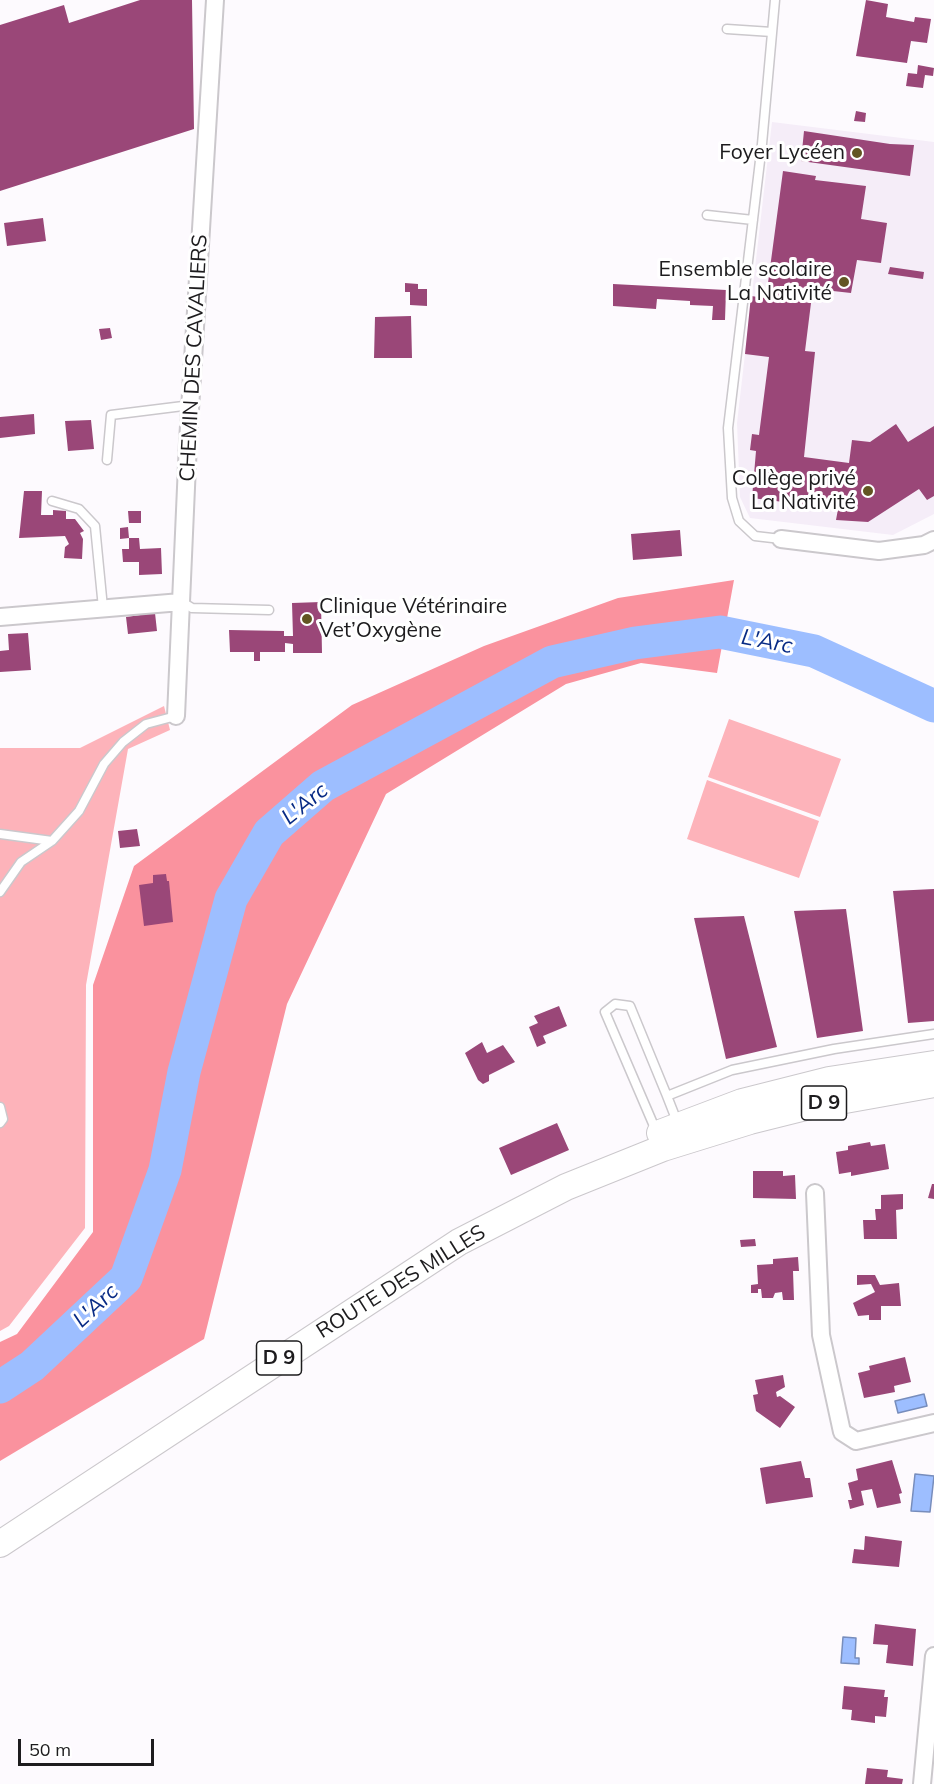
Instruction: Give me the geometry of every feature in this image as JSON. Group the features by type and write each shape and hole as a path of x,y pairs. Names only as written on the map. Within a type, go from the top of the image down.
{"main road":[{"name":"ROUTE DES MILLES","path":"0,1544 459,1242 566,1187 742,1102 829,1080 934,1064"},
{"name":"ROUTE DES MILLES","path":"671,1137 806,1107 934,1084"}],"street":[{"name":"CHEMIN DES CAVALIERS","path":"176,716 191,405 215,0"},
{"path":"781,539 879,551 924,545 934,540"},
{"path":"0,617 181,602"},
{"path":"815,1193 821,1335 842,1432 856,1441 934,1423"},
{"path":"922,1784 934,1656"}],"lane":[{"path":"774,0 753,220 728,428 732,498 739,521 755,536 781,539"},
{"path":"727,29 772,32"},
{"path":"707,215 753,220"},
{"path":"107,460 111,415 191,405"},
{"path":"52,501 79,509 95,526 103,608"},
{"path":"181,602 192,608 269,610"},
{"path":"0,892 21,862 52,841 79,811 104,764 123,742 146,724 176,716"},
{"path":"0,834 52,841"},
{"path":"615,1004 630,1006 667,1096 671,1137 606,1012 615,1004"},
{"path":"667,1096 732,1070 834,1048 934,1034"},
{"path":"0,1107 3,1119 0,1123"}],"shaded area":[{"name":"Ensemble scolaire La Nativité","path":"772,122 934,142 934,514 893,535 750,518 740,497 737,423"},
{"path":"734,580 717,673 641,663 566,684 386,794 287,1004 204,1339 0,1461 0,1342 17,1334 93,1232 93,985 134,866 352,705 484,646 618,598"},
{"path":"164,706 170,730 128,749 86,985 85,1228 9,1326 0,1331 0,748 80,748"},
{"path":"729,719 841,759 820,817 708,777"},
{"path":"707,780 819,821 799,878 687,839"}],"water":[{"path":"924,1394 927,1406 898,1413 895,1401"},
{"path":"915,1474 934,1476 930,1512 911,1511"},
{"path":"843,1637 856,1638 855,1658 859,1658 859,1664 841,1663"}],"building":[{"path":"140,0 192,0 194,129 0,191 0,25 64,5 69,23"},
{"path":"866,0 888,4 886,17 914,22 915,17 931,19 927,43 911,41 907,63 856,56"},
{"path":"918,65 934,68 933,76 925,75 923,88 906,86 908,73 917,74"},
{"path":"856,111 866,113 865,122 854,121"},
{"name":"Foyer Lycéen","path":"804,131 890,144 914,145 910,176 801,161"},
{"path":"783,171 816,176 815,180 866,186 861,219 887,223 881,263 857,260 851,293 797,287 795,301 811,303 805,351 815,352 804,457 849,463 852,440 870,442 896,424 908,442 934,426 934,496 927,500 919,489 868,522 836,520 838,509 752,498 756,451 750,450 752,434 759,435 769,357 745,354 751,296 766,298"},
{"path":"43,218 46,241 7,246 4,223"},
{"path":"890,267 924,272 923,279 888,274"},
{"path":"405,283 418,284 418,289 427,289 427,306 410,305 410,292 405,292"},
{"path":"613,284 726,290 725,320 712,320 713,306 690,305 690,301 657,299 656,309 613,306"},
{"path":"411,316 412,358 374,358 375,317"},
{"path":"110,328 112,338 101,340 99,329"},
{"path":"34,414 35,434 0,438 0,417"},
{"path":"91,420 94,449 68,451 65,421"},
{"path":"24,491 42,491 41,515 53,515 53,510 66,511 66,519 75,519 84,531 80,533 83,539 82,559 64,558 65,547 69,544 65,536 19,538"},
{"path":"128,511 141,511 141,523 129,523"},
{"path":"128,527 129,538 120,539 120,528"},
{"path":"680,530 682,556 633,560 631,534"},
{"path":"129,538 139,538 140,549 161,548 162,574 139,575 139,562 123,562 122,549 129,549"},
{"path":"321,602 322,653 293,653 293,644 285,643 285,652 260,652 260,661 254,661 254,652 230,652 229,630 284,631 284,636 293,636 292,603"},
{"path":"155,613 157,631 128,634 126,617"},
{"path":"28,633 31,670 0,672 0,651 9,650 8,634"},
{"path":"137,829 140,846 120,848 118,831"},
{"path":"166,874 167,881 169,881 173,922 144,926 139,885 153,883 153,875"},
{"path":"934,889 934,1021 908,1023 893,891"},
{"path":"846,909 863,1031 817,1038 794,911"},
{"path":"744,916 777,1047 726,1059 694,918"},
{"path":"559,1006 567,1026 543,1036 546,1043 537,1047 529,1027 538,1023 534,1016"},
{"path":"482,1042 487,1053 503,1045 515,1062 489,1075 489,1081 483,1084 478,1080 465,1053"},
{"path":"557,1123 569,1150 511,1175 499,1148"},
{"path":"870,1142 871,1146 885,1144 889,1169 851,1176 851,1172 839,1174 836,1152 848,1150 848,1146"},
{"path":"753,1171 783,1171 783,1176 795,1175 796,1199 753,1198"},
{"path":"932,1184 934,1184 934,1199 928,1198"},
{"path":"903,1194 903,1209 896,1210 897,1239 864,1239 863,1220 876,1220 875,1209 881,1209 881,1195"},
{"path":"755,1239 756,1246 741,1247 740,1240"},
{"path":"798,1257 799,1271 793,1271 794,1300 783,1300 782,1292 775,1293 773,1298 762,1298 761,1289 758,1289 758,1293 751,1293 751,1285 758,1284 757,1265 773,1264 773,1259"},
{"path":"857,1275 875,1275 880,1285 899,1283 901,1306 881,1306 881,1320 869,1320 869,1315 858,1316 853,1303 875,1292 871,1284 857,1285"},
{"path":"905,1357 911,1382 894,1386 895,1392 864,1398 858,1373 870,1370 869,1366"},
{"path":"783,1375 785,1387 776,1392 777,1397 780,1396 795,1407 780,1428 756,1411 753,1395 758,1394 755,1380"},
{"path":"892,1460 902,1493 899,1494 901,1503 877,1508 872,1489 861,1491 864,1505 850,1509 848,1500 852,1500 848,1483 858,1480 856,1469"},
{"path":"801,1461 805,1478 810,1478 813,1497 766,1504 760,1468"},
{"path":"865,1536 902,1541 899,1567 852,1563 854,1549 864,1550"},
{"path":"875,1624 916,1629 913,1666 886,1663 888,1645 873,1644"},
{"path":"844,1686 885,1690 884,1697 888,1697 886,1717 875,1716 875,1723 851,1720 852,1710 842,1709"},
{"path":"867,1768 888,1770 887,1777 903,1779 902,1784 865,1784"}],"waterway":[{"name":"L'Arc","path":"0,1387 32,1366 126,1278 165,1170 184,1072 231,899 269,833 323,786 552,662 635,643 720,632 814,651 934,706"}],"place":[{"name":"Foyer Lycéen","path":"857,153"},
{"name":"Ensemble scolaire La Nativité","path":"844,282"},
{"name":"Collège privé La Nativité","path":"868,491"},
{"name":"Clinique Vétérinaire Vet’Oxygène","path":"307,619"}]}
